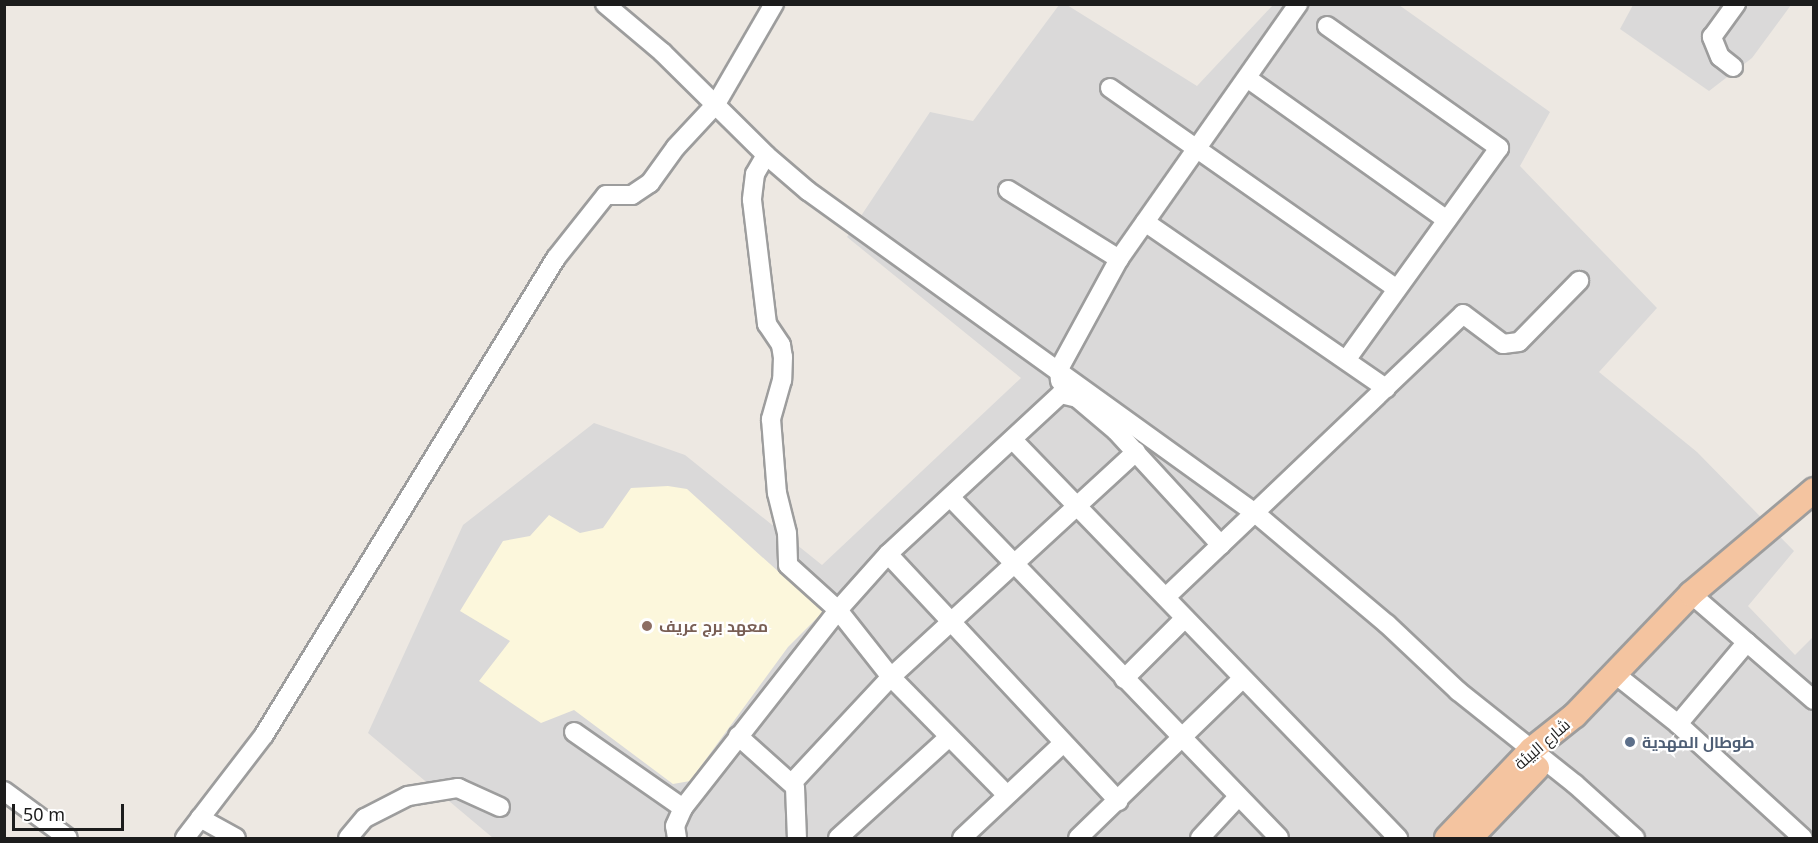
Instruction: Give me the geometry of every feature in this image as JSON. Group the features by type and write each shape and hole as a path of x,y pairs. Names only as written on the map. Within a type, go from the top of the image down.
{"main road":[{"name":"شارع البيئة","path":"1470,838 1538,755 1691,594 1814,490"},
{"name":"شارع البيئة","path":"1447,838 1538,755"}],"street":[{"path":"605,4 716,104 766,155 915,272 1059,369 1255,513 1387,624 1458,691 1538,755 1635,838"},
{"path":"185,838 264,735 556,258 606,195 632,195 645,189 676,147 716,104 774,4"},
{"path":"1060,394 1059,369 1119,259 1298,4"},
{"path":"1733,67 1720,57 1712,37 1736,4"},
{"path":"1327,26 1499,147 1346,360"},
{"path":"1247,78 1447,220"},
{"path":"1110,88 1199,148 1397,289"},
{"path":"766,155 756,174 752,200 767,324 781,345 783,357 771,428 777,493 787,533 788,565 838,610 891,677 948,738 1007,795"},
{"path":"1008,190 1119,259"},
{"path":"1145,222 1386,388"},
{"path":"1166,597 1463,314 1503,344 1518,342 1579,281"},
{"path":"676,838 675,826 683,808 838,610 888,555 1060,394 1071,394 1087,405 1136,452 1221,545"},
{"path":"1013,440 1398,838"},
{"path":"792,783 891,677 1011,564 1136,452"},
{"path":"951,498 1011,564 1237,798 1280,838"},
{"path":"888,555 1062,744 1119,801"},
{"path":"1691,594 1809,692"},
{"path":"1124,679 1184,619"},
{"path":"1678,724 1747,642"},
{"path":"1615,674 1678,724 1803,838"},
{"path":"1078,838 1119,801 1242,679"},
{"path":"574,732 683,808"},
{"path":"738,736 792,783 798,800 797,838"},
{"path":"838,838 948,738"},
{"path":"962,838 1062,744"},
{"path":"348,838 365,818 408,796 458,788 500,807"},
{"path":"4,791 68,838"},
{"path":"1200,838 1237,798"},
{"path":"200,818 236,838"}],"shaded area":[{"path":"1059,5 1067,5 1197,86 1273,5 1399,5 1550,112 1520,166 1657,308 1599,372 1697,452 1794,551 1748,606 1795,655 1813,637 1813,838 493,838 368,733 463,525 594,423 685,455 822,565 1021,378 847,237 930,112 973,121"},
{"path":"1633,5 1791,5 1752,58 1709,91 1620,29"},
{"name":"معهد برج عريف","path":"668,486 687,489 823,612 788,647 690,781 673,784 574,710 541,723 479,681 510,641 460,611 503,541 530,536 549,515 580,533 603,528 631,488"}],"place":[{"name":"معهد برج عريف","path":"647,626"},
{"name":"طوطال المهدية","path":"1630,742"}]}
